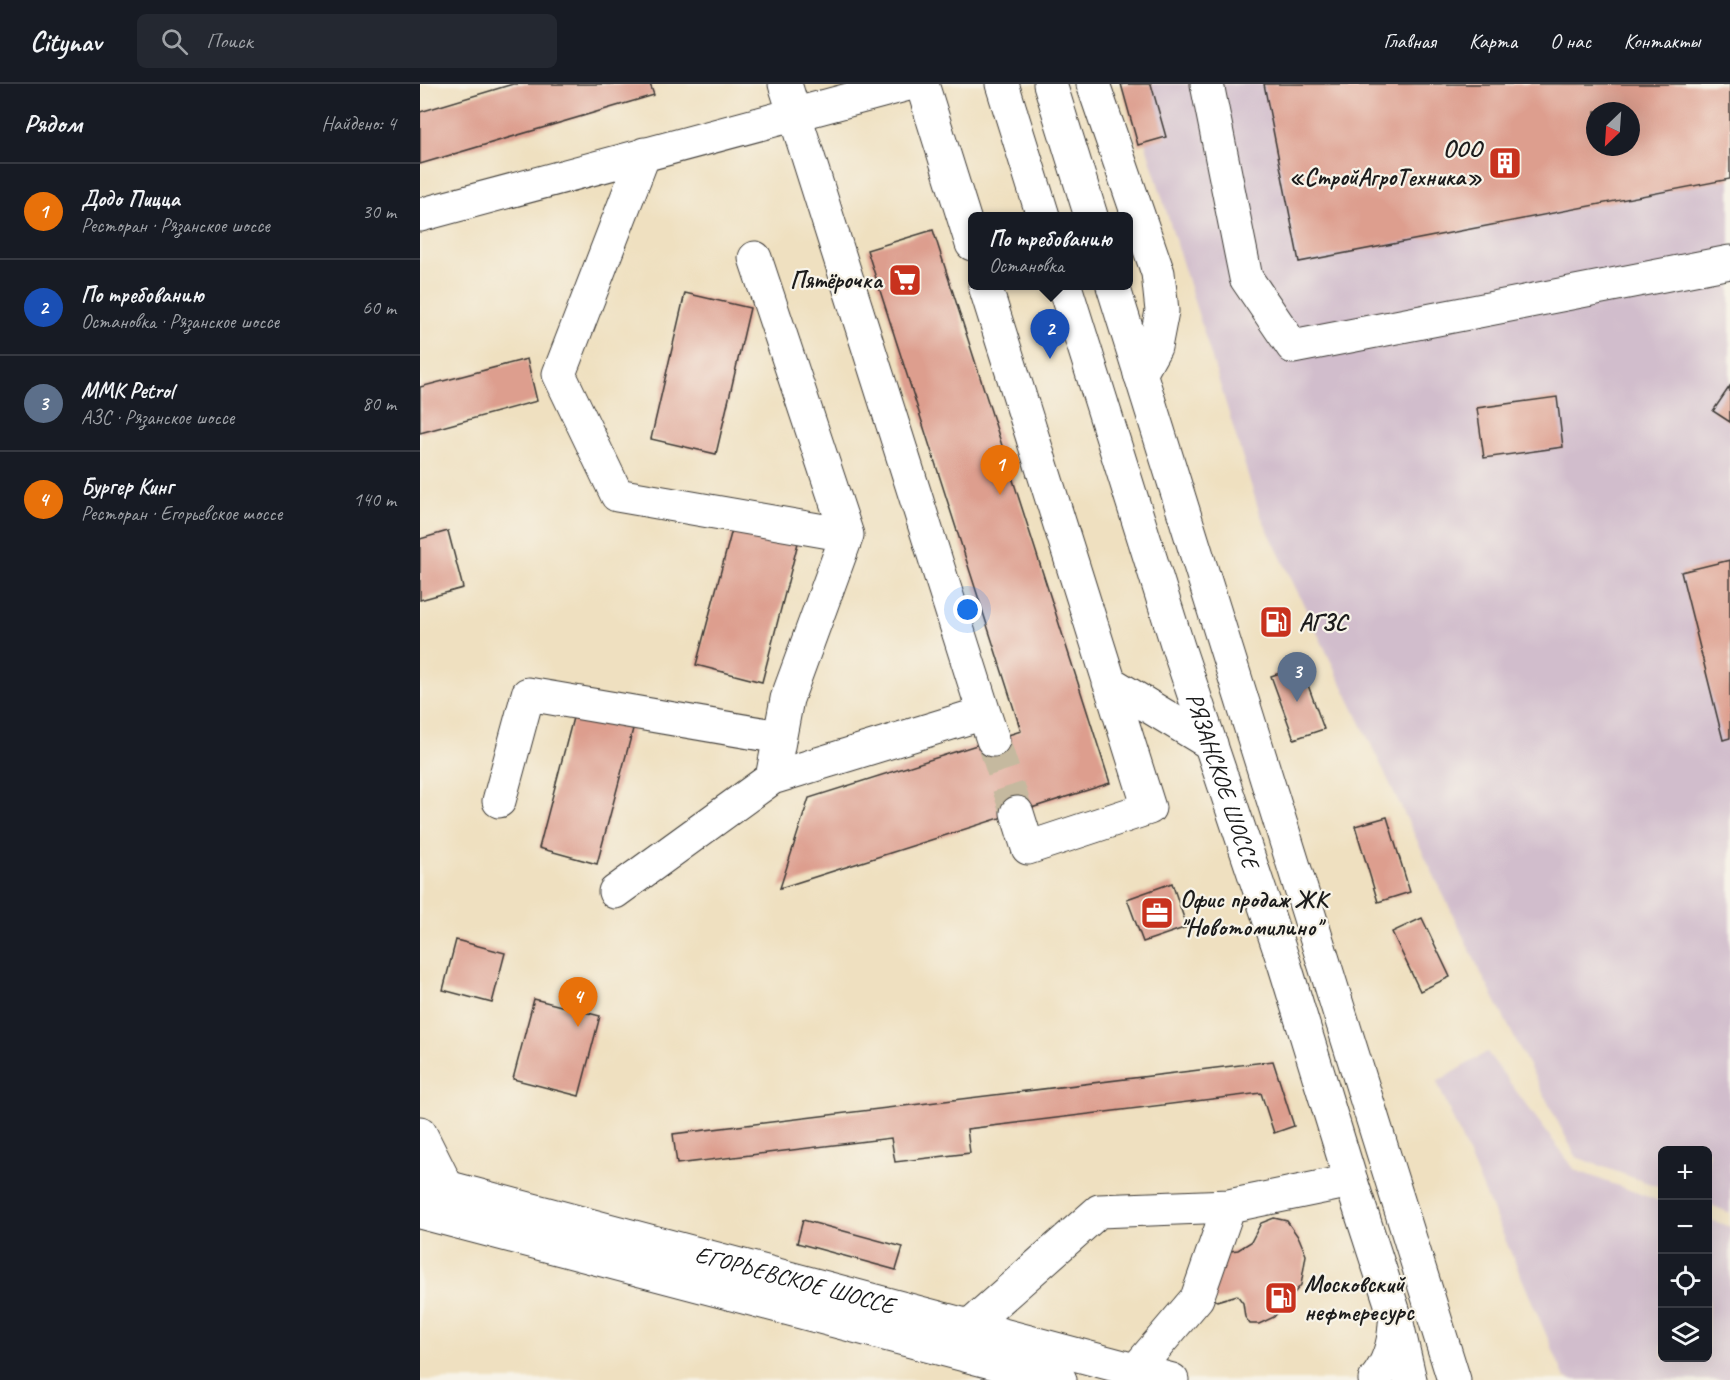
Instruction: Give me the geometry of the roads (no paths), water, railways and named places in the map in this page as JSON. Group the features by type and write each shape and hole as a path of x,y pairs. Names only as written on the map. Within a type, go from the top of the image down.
{"main road":[{"path":"420,214 644,154 789,99 908,84"},
{"path":"922,84 968,231"},
{"path":"1002,84 1042,212"},
{"path":"1050,84 1090,212"},
{"path":"1093,84 1158,273 1162,311 1155,347 1140,374"},
{"path":"1207,84 1246,278 1293,347 1730,262"},
{"path":"615,892 772,778 989,727 789,99"},
{"path":"644,154 559,374 616,495 847,535"},
{"path":"755,258 847,535 787,699 772,778"},
{"path":"987,290 1149,808 1028,848 1017,813"},
{"name":"РЯЗАНСКОЕ ШОССЕ","path":"1067,290 1175,636 1285,966 1396,1319 1410,1380"},
{"name":"РЯЗАНСКОЕ ШОССЕ","path":"1115,290 1454,1380"},
{"path":"1109,682 1211,744"},
{"path":"499,801 528,694 779,738"},
{"path":"420,1133 434,1184"},
{"path":"968,1327 1099,1211 1229,1206 1351,1181"},
{"name":"ЕГОРЬЕВСКОЕ ШОССЕ","path":"434,1184 1172,1380"},
{"path":"1135,1371 1197,1298 1229,1206"},
{"name":"ЕГОРЬЕВСКОЕ ШОССЕ","path":"420,1212 1060,1380"},
{"path":"1375,1380 1387,1360 1395,1339 1396,1319"}],"tunnel":[{"path":"993,740 1017,813"}],"place":[{"name":"ООО «СтройАгроТехника»","path":"1505,163"},
{"name":"Пятёрочка","path":"905,280"},
{"name":"По требованию","path":"1050,359"},
{"name":"Додо Пицца","path":"1000,495"},
{"name":"АГЗС","path":"1276,622"},
{"name":"MMK Petrol","path":"1297,702"},
{"name":"Офис продаж ЖК \"Новотомилино\"","path":"1157,913"},
{"name":"Бургер Кинг","path":"578,1027"},
{"name":"Московский нефтересурс","path":"1281,1298"}]}
